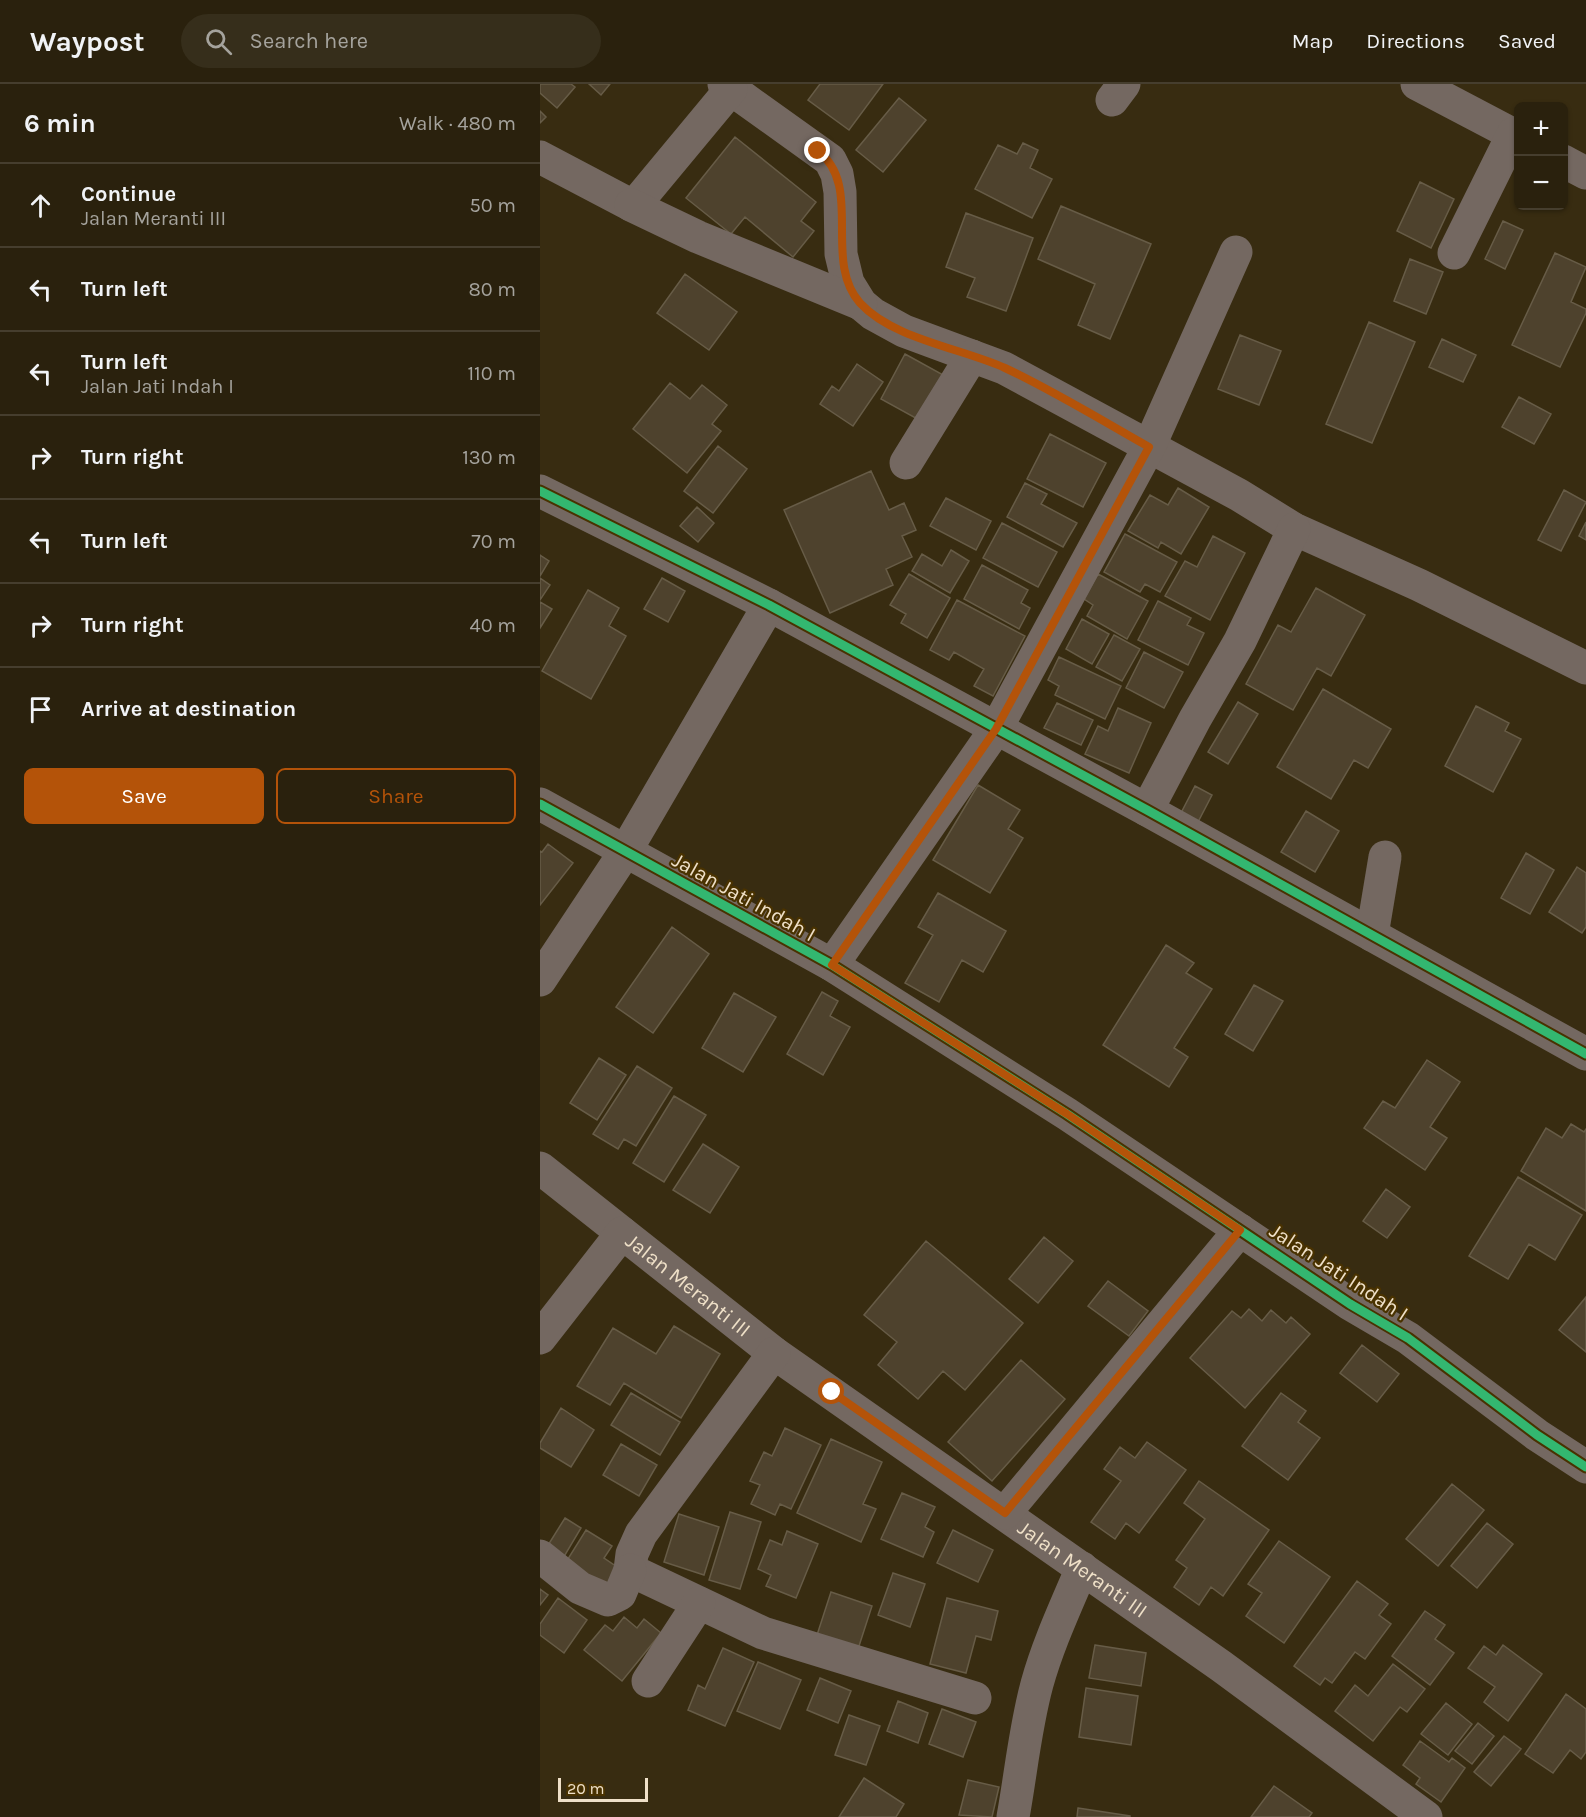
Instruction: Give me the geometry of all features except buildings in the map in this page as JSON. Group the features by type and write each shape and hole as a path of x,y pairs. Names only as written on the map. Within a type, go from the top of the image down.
{"street":[{"path":"1417,84 1514,134"},
{"path":"631,205 638,201 674,160 728,87 830,160 837,174 840,192 841,254 848,283 861,304"},
{"path":"1454,253 1514,139"},
{"path":"540,157 698,237 861,304 891,325 1004,368 1239,495 1294,529 1419,585 1586,668"},
{"path":"1568,163 1586,172"},
{"path":"832,965 996,729 1149,447 1236,252"},
{"path":"906,463 972,356"},
{"path":"540,490 770,605 1147,810 1586,1054"},
{"path":"1147,810 1195,719 1240,641 1294,529"},
{"path":"540,980 625,852 770,605"},
{"name":"Jalan Jati Indah I","path":"540,804 832,965 1067,1114 1350,1304 1408,1338 1537,1435 1586,1467"},
{"path":"1372,935 1384,857"},
{"name":"Jalan Meranti III","path":"540,1168 774,1353 1005,1513 1426,1817"},
{"path":"1005,1513 1240,1230"},
{"path":"540,1338 622,1233"},
{"path":"540,1556 580,1588 608,1600 620,1594 630,1570 632,1554 641,1534 774,1353"},
{"path":"1013,1817 1021,1756 1037,1683 1053,1637 1082,1568"},
{"path":"630,1570 763,1633 975,1698"},
{"path":"648,1681 699,1603"}],"cycle path":[{"path":"540,491 769,605 1147,810 1586,1054"},
{"path":"540,804 832,965 1067,1114 1350,1304 1408,1338 1537,1435 1586,1467"}],"route":[{"path":"818,151 830,160 837,174 840,192 841,254 848,283 861,304 873,314 904,331 1004,368 1149,447 996,729 832,965 1067,1114 1240,1230 1005,1513 832,1392"}]}
